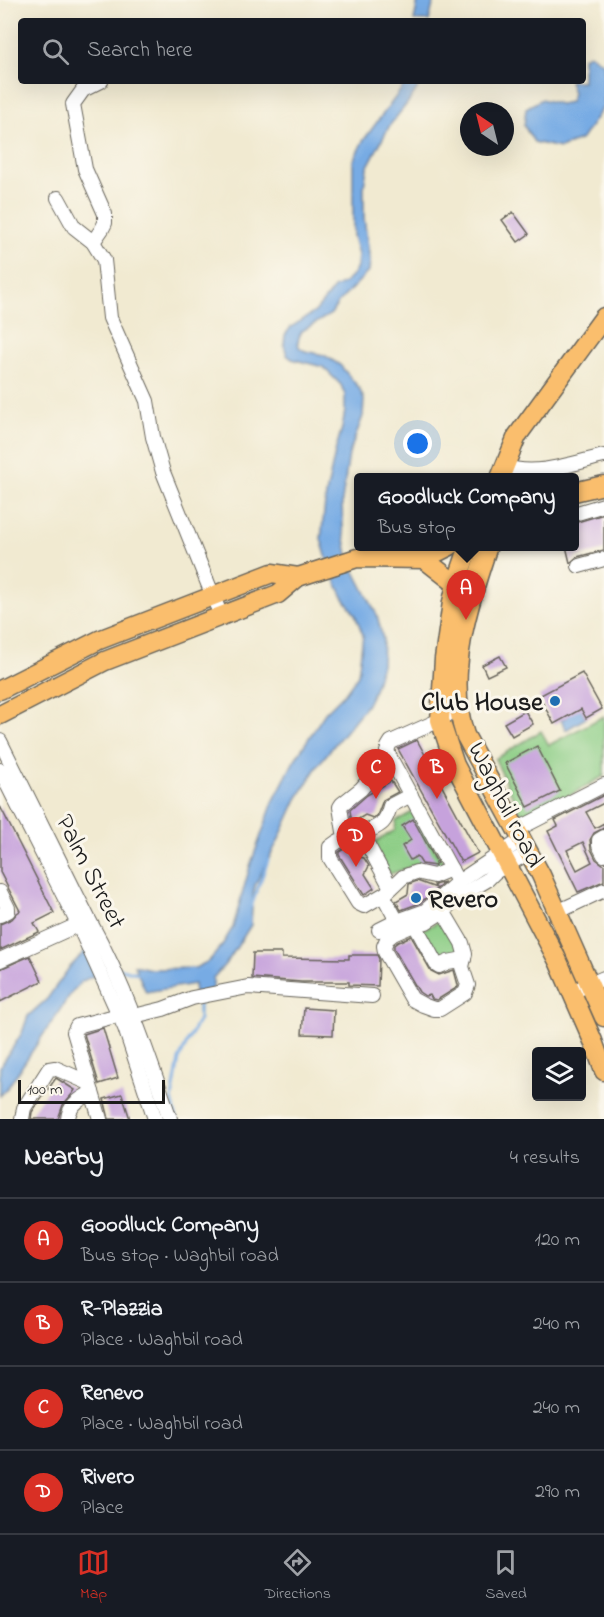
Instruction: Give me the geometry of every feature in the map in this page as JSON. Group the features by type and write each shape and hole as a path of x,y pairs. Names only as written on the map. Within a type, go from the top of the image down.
{"main road":[{"path":"511,473 526,443 532,424 595,342 604,317"},
{"path":"579,491 604,485"},
{"path":"0,715 105,661 278,594 298,577 357,558 424,559 440,551"},
{"name":"Waghbil road","path":"467,551 455,588 444,659 440,720 455,765 558,961 604,1071"},
{"name":"Waghbil road","path":"486,551 472,597 462,642 458,682 459,718 465,735 541,875 576,952 597,981 602,1008"},
{"path":"424,559 455,588 472,597"},
{"path":"0,690 99,640 272,573 298,577"},
{"path":"558,961 576,952"}],"street":[{"path":"93,242 105,223 105,214 86,169 73,104 83,90 95,84"},
{"path":"58,198 74,227 93,242 104,260 110,318 147,401 153,437 163,472 221,616"},
{"path":"522,473 604,456"},
{"path":"579,512 604,505"},
{"path":"579,566 604,559"},
{"path":"345,838 340,807 361,789 387,759 387,747 392,742 440,720 459,706"},
{"name":"Palm Street","path":"0,741 83,922 104,946 121,986 155,1119"},
{"path":"387,752 458,882"},
{"path":"0,770 4,787 83,922 94,962 129,1021 170,1119"},
{"path":"443,911 462,943 465,954 462,967 468,986 465,993 440,1009 434,1009 412,999 384,952 387,939 393,934 426,922 443,911 455,899 487,880 522,841 604,785"},
{"path":"411,795 390,806 387,819 382,824 362,834 345,838 330,847 330,858 358,903 364,906 387,892 404,877 416,872 434,876 451,869"},
{"path":"362,834 397,921"},
{"path":"604,837 599,840 604,855"},
{"path":"379,930 425,910 458,882 505,859"},
{"path":"557,912 604,890"},
{"path":"0,891 8,911 0,915"},
{"path":"0,960 83,922"},
{"path":"415,925 436,964 439,966 464,959"},
{"path":"572,992 597,981"},
{"path":"100,1119 74,1032 77,1026 129,1021 192,998 248,987 372,996"},
{"path":"580,1013 602,1008"},
{"path":"22,1119 24,1108 49,1069 55,1068 91,1087"},
{"path":"68,1119 69,1111 91,1087"}],"green space":[{"path":"604,716 604,776 524,821 495,759 541,731 549,745"},
{"path":"414,811 444,863 425,873 413,866 390,874 370,845 395,830 396,821"},
{"path":"444,919 461,950 440,962 422,930"}],"water":[{"path":"418,0 434,0 430,18 415,18"},
{"path":"589,54 604,64 604,106 582,139 560,148 534,142 524,126 526,108 542,99 560,104 570,102 573,93 570,84 586,84 586,56"},
{"path":"404,84 418,84 409,101 390,125 367,168 364,186 364,218 370,261 369,271 338,303 331,314 302,331 298,342 299,347 305,351 324,355 340,365 359,388 364,399 363,416 349,454 342,501 343,529 349,560 377,615 383,639 382,664 366,706 318,765 297,799 255,885 251,925 228,961 213,978 213,989 195,994 194,984 146,992 134,965 151,969 195,968 209,961 221,947 233,927 250,866 273,802 294,761 325,713 345,693 358,675 363,635 355,614 343,597 330,569 321,539 326,494 345,411 345,395 341,385 323,367 292,359 287,355 284,345 285,335 291,327 315,312 334,288 346,282 354,273 358,255 353,236 353,161 363,141"},
{"path":"575,697 586,718 566,730 561,720 568,716"},
{"path":"88,948 103,981 92,976 81,982 72,992 0,1096 0,1067 22,1033 28,1016 47,999 69,968"}],"building":[{"path":"513,212 529,234 518,242 502,220"},
{"path":"604,514 604,550 577,557 570,563 567,551 579,551 579,522"},
{"path":"500,656 506,667 487,676 482,665"},
{"name":"Club House","path":"582,673 602,709 586,718 581,709 554,724 539,696"},
{"path":"525,711 533,724 512,736 504,723"},
{"path":"417,740 478,853 461,862 398,749"},
{"path":"537,746 560,791 528,807 505,763"},
{"path":"391,781 398,792 383,800 377,816 373,818 365,815 352,823 350,810 367,795"},
{"path":"604,795 604,803 586,812 595,828 604,823 604,828 594,833 590,840 596,859 604,865 604,881 578,892 548,831 558,826 555,820","holes":["583,842 592,862 577,870 567,850"]},
{"path":"0,806 54,913 34,923 39,932 0,950 0,924 12,919 20,911 0,872"},
{"path":"413,819 437,863 435,866 422,864 417,856 410,860 402,846 411,840 402,826"},
{"path":"347,847 354,856 364,858 369,866 365,874 374,888 364,895 339,855 339,852"},
{"path":"417,881 436,888 434,885 445,882 420,903 401,910 396,901 408,894 409,884"},
{"path":"411,936 431,971 439,975 454,970 458,987 437,1000 419,992 394,949 394,945"},
{"path":"253,953 282,953 282,958 349,959 349,955 377,955 379,959 378,986 349,985 349,982 301,982 252,978"},
{"path":"30,956 42,981 0,1002 0,969"},
{"path":"304,1008 334,1010 333,1035 302,1034"},
{"path":"103,1028 118,1078 99,1084 84,1034"},
{"path":"56,1078 75,1090 63,1105 58,1119 31,1119 32,1112"},
{"path":"122,1094 130,1119 109,1119 104,1099"}],"waterway":[{"path":"251,907 268,860"},
{"path":"118,968 141,974"},
{"path":"177,1119 172,1099 179,1059 199,1019 199,1001"}],"place":[{"name":"Goodluck Company","path":"466,620"},
{"name":"Club House","path":"555,701"},
{"name":"Renevo","path":"376,799"},
{"name":"R-Plazzia","path":"437,799"},
{"name":"Rivero","path":"356,867"},
{"name":"Revero","path":"416,898"}]}
